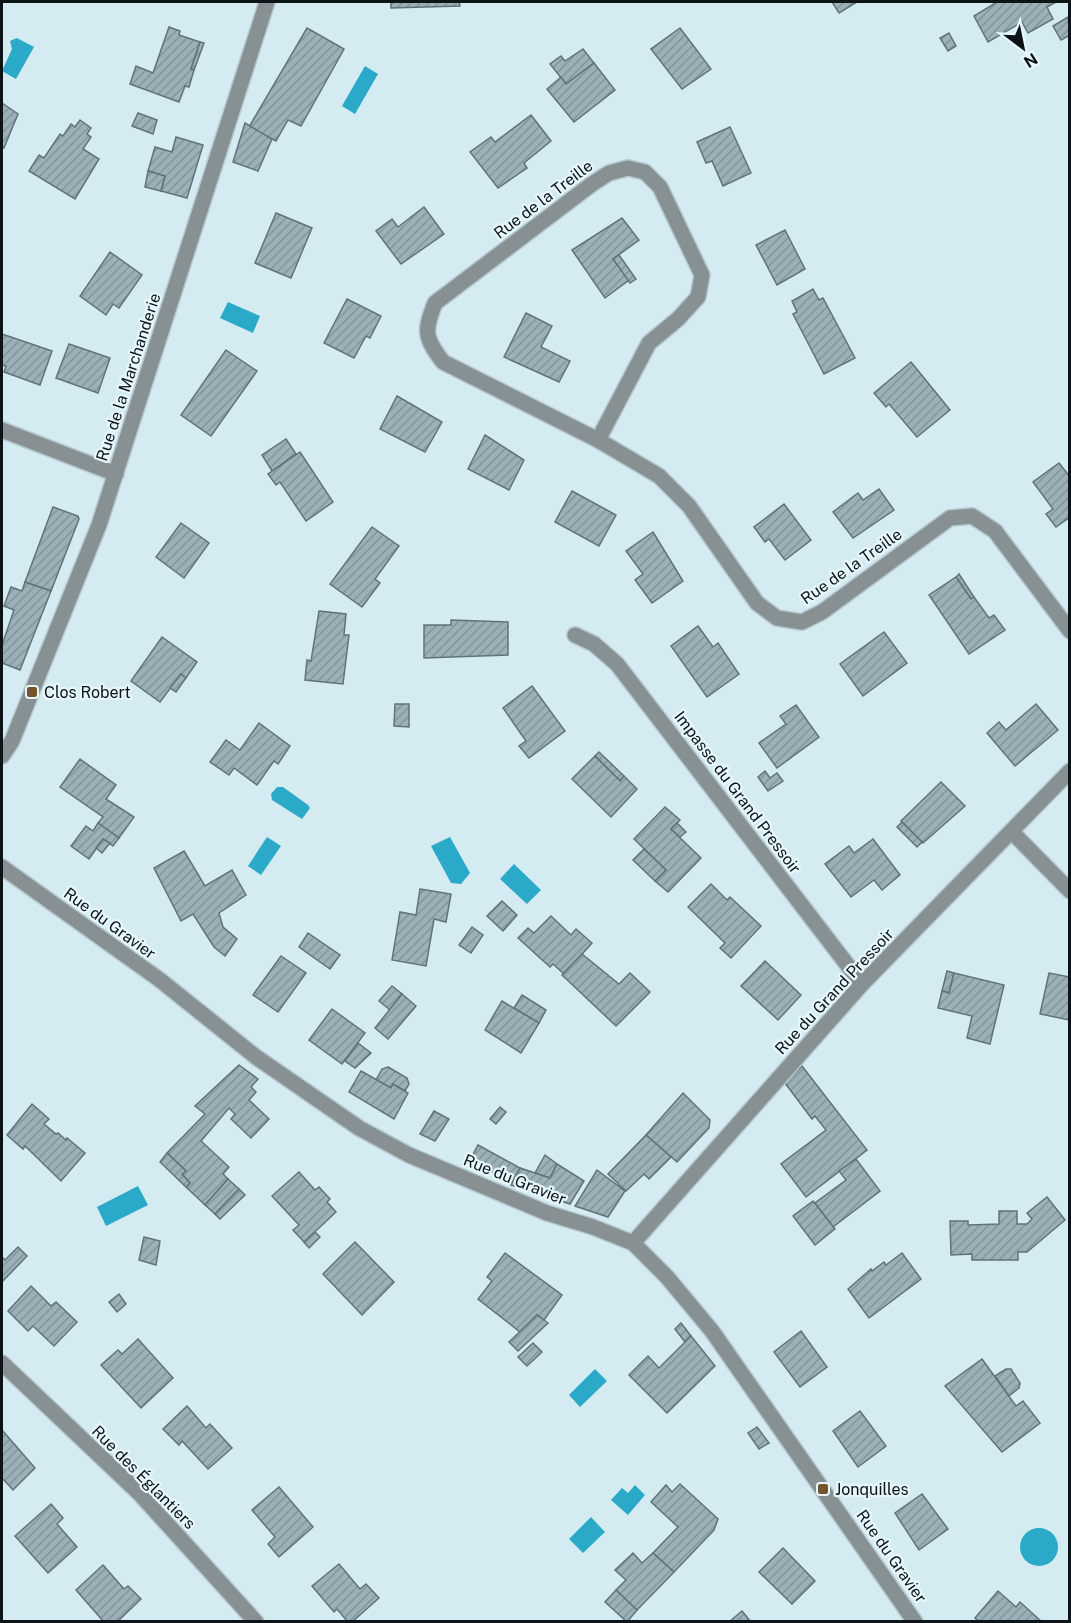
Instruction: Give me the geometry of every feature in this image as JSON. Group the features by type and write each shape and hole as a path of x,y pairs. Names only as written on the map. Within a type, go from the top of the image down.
{"street":[{"name":"Rue de la Marchanderie","path":"2,756 12,741 99,525 267,2"},
{"name":"Rue de la Treille","path":"598,440 649,343 678,319 698,297 702,275 660,187 645,172 628,168 609,173 601,178 435,303 426,326 429,343 443,362 598,440 660,476 689,506 758,603 777,618 802,622 812,617 950,518 972,516 995,531 1070,631"},
{"path":"2,430 116,474"},
{"name":"Impasse du Grand Pressoir","path":"575,635 594,644 617,664 862,984"},
{"name":"Rue du Grand Pressoir","path":"633,1243 862,984 1070,771"},
{"path":"1012,832 1070,891"},
{"name":"Rue du Gravier","path":"2,867 160,980 256,1057 359,1128 420,1160 548,1213 633,1243 667,1277 712,1331 911,1620"},
{"name":"Rue des Églantiers","path":"2,1363 139,1493 256,1622"}],"water":[{"path":"17,38 34,47 16,79 2,71 12,49 10,41"},
{"path":"365,66 378,74 355,114 342,106"},
{"path":"228,302 260,316 253,333 220,318"},
{"path":"277,787 283,787 308,805 310,808 302,819 272,800 271,794"},
{"path":"267,837 281,846 261,875 248,866"},
{"path":"450,837 470,873 461,884 451,883 431,846"},
{"path":"514,864 541,890 527,904 500,879"},
{"path":"138,1186 148,1205 106,1226 97,1207"},
{"path":"595,1369 607,1381 580,1407 569,1395"},
{"path":"635,1485 645,1495 628,1515 611,1500 622,1488 628,1493"},
{"path":"591,1517 605,1532 583,1553 569,1539"},
{"path":"1039,1528 1052,1534 1058,1547 1052,1560 1039,1566 1026,1560 1020,1547 1026,1534"}],"building":[{"path":"391,2 459,2 460,6 391,8"},
{"path":"832,2 857,2 839,13"},
{"path":"997,2 1056,2 1047,7 1053,19 1028,33 1022,22 988,42 974,16"},
{"path":"1068,17 1070,35 1061,40 1053,26"},
{"path":"169,27 180,31 179,35 200,42 191,69 194,70 189,87 185,86 179,102 130,84 136,66 153,73"},
{"path":"307,28 344,49 301,126 288,120 276,141 249,127"},
{"path":"680,28 711,69 682,89 651,49"},
{"path":"949,33 956,46 948,51 940,38"},
{"path":"200,42 204,43 194,70 191,69"},
{"path":"583,49 594,63 566,84 550,64 561,56 565,61"},
{"path":"594,63 615,90 574,122 547,89 561,77 566,84"},
{"path":"2,103 18,114 4,148 2,146"},
{"path":"138,113 157,120 153,134 132,126"},
{"path":"531,115 551,141 524,163 527,168 498,188 470,152 491,137 495,142"},
{"path":"80,120 91,128 87,134 91,137 83,149 99,159 75,199 29,171 39,155 44,158 60,134 63,136 71,124 75,127"},
{"path":"245,123 272,139 258,171 233,162"},
{"path":"730,127 751,173 723,186 712,161 706,163 697,142"},
{"path":"176,137 203,145 187,198 161,191 165,176 148,171 155,147 172,152"},
{"path":"148,171 165,176 161,191 145,187"},
{"path":"424,207 444,234 401,264 376,231 392,219 398,227"},
{"path":"276,213 312,228 291,278 255,263"},
{"path":"622,218 639,240 613,259 629,280 605,298 572,250"},
{"path":"785,230 805,269 777,285 756,245"},
{"path":"110,252 142,275 119,308 113,304 106,315 80,296"},
{"path":"619,255 636,279 630,283 613,259"},
{"path":"813,289 819,300 823,298 855,358 824,374 793,314 797,312 792,301"},
{"path":"347,299 381,316 370,338 366,336 354,358 324,343"},
{"path":"526,313 552,326 541,347 570,361 559,382 504,357"},
{"path":"2,334 52,351 40,385 4,372 6,366 2,365"},
{"path":"69,344 110,358 98,393 56,378"},
{"path":"226,350 257,371 211,436 181,415"},
{"path":"911,362 950,410 917,437 889,404 886,407 874,393"},
{"path":"397,396 442,422 425,452 380,429"},
{"path":"485,435 524,460 509,490 468,469"},
{"path":"286,439 296,454 272,471 262,455"},
{"path":"300,452 333,502 306,521 280,482 276,485 268,474"},
{"path":"1059,463 1070,477 1070,517 1056,527 1046,514 1053,509 1033,482"},
{"path":"879,489 894,510 853,538 833,512 858,493 863,500"},
{"path":"572,491 616,515 599,546 555,522"},
{"path":"784,504 811,540 785,560 769,539 765,542 754,527"},
{"path":"53,507 78,516 79,519 51,591 25,582"},
{"path":"181,523 209,543 184,578 156,557"},
{"path":"372,527 399,546 375,579 380,583 362,607 330,584"},
{"path":"653,532 683,581 652,603 635,580 643,574 626,551"},
{"path":"959,574 974,597 971,599 956,577"},
{"path":"956,577 971,599 974,597 989,618 994,615 1005,630 969,654 929,595"},
{"path":"25,582 51,591 20,670 2,663 2,645 14,610 4,606 11,587 22,591"},
{"path":"319,611 346,614 344,635 349,635 343,684 305,680 307,660 311,661"},
{"path":"451,620 508,622 508,655 424,658 424,625 451,625"},
{"path":"698,626 713,647 718,643 739,674 707,697 671,646"},
{"path":"884,632 907,663 863,696 840,664"},
{"path":"162,637 197,662 186,678 181,674 160,702 131,681"},
{"path":"181,674 186,678 176,692 170,688"},
{"path":"532,686 565,731 529,758 519,746 526,741 503,708"},
{"path":"395,704 409,704 409,727 394,726"},
{"path":"1036,704 1058,730 1015,766 987,733 999,722 1006,730"},
{"path":"796,705 819,737 777,768 759,743 786,724 780,716"},
{"path":"259,723 290,746 278,764 274,761 257,785 234,768 229,775 210,762 226,740 240,750"},
{"path":"599,752 624,776 620,781 595,756"},
{"path":"595,756 620,781 624,776 637,789 611,817 572,779"},
{"path":"80,759 116,785 106,799 134,817 119,838 98,823 103,817 60,787"},
{"path":"765,771 770,778 777,773 783,781 768,791 758,777"},
{"path":"941,782 965,806 923,843 901,821"},
{"path":"665,807 680,820 671,829 701,858 668,892 655,881 666,870 634,839"},
{"path":"902,822 922,842 917,847 897,827"},
{"path":"98,823 119,838 113,846 103,839 89,859 71,846 86,826 93,831"},
{"path":"677,823 686,832 680,837 671,829"},
{"path":"103,839 110,843 102,853 96,848"},
{"path":"873,839 900,875 882,890 874,880 851,897 825,864 849,846 854,853"},
{"path":"644,849 666,870 655,881 633,860"},
{"path":"184,851 205,886 232,870 246,895 219,913 223,927 237,939 225,956 214,947 193,914 181,921 154,868"},
{"path":"711,884 727,900 730,897 761,926 731,958 720,948 725,943 688,907"},
{"path":"420,889 451,894 446,922 434,919 426,966 392,960 400,912 416,915"},
{"path":"502,901 517,915 503,931 487,916"},
{"path":"551,916 571,935 576,929 592,943 564,974 553,964 550,967 518,938 528,928 534,933"},
{"path":"472,927 483,935 471,953 459,945"},
{"path":"308,933 340,955 330,969 299,947"},
{"path":"582,954 619,984 630,973 650,992 616,1026 562,975"},
{"path":"281,956 306,973 278,1012 253,995"},
{"path":"765,961 801,995 778,1020 741,986"},
{"path":"947,971 954,973 949,993 942,991"},
{"path":"954,973 1004,985 990,1044 967,1038 972,1016 938,1008 942,991 949,993"},
{"path":"1049,973 1070,977 1070,1020 1040,1014"},
{"path":"392,986 402,994 390,1010 379,1001"},
{"path":"402,994 416,1006 388,1039 375,1028"},
{"path":"522,995 546,1010 539,1023 514,1008"},
{"path":"502,1001 539,1023 521,1053 485,1030"},
{"path":"332,1009 365,1033 342,1064 309,1040"},
{"path":"358,1043 371,1053 355,1068 345,1061"},
{"path":"239,1065 258,1079 251,1087 256,1092 249,1100 269,1119 251,1138 231,1119 235,1114 229,1108 201,1141 229,1167 223,1174 228,1179 205,1205 186,1187 190,1183 182,1174 186,1171 167,1153 205,1114 195,1106"},
{"path":"802,1066 867,1150 806,1197 781,1164 826,1130 815,1116 812,1119 785,1083"},
{"path":"388,1067 407,1078 409,1084 405,1091 393,1084 391,1088 376,1080 382,1069"},
{"path":"361,1071 391,1088 393,1084 408,1093 394,1119 349,1092"},
{"path":"683,1093 710,1120 709,1128 677,1162 646,1135"},
{"path":"32,1104 49,1119 44,1124 56,1134 58,1133 66,1140 67,1138 85,1153 61,1181 25,1146 23,1149 7,1135"},
{"path":"500,1107 506,1112 496,1124 490,1119"},
{"path":"434,1111 449,1119 435,1141 420,1134"},
{"path":"646,1135 671,1157 649,1179 644,1174 626,1191 608,1174"},
{"path":"478,1145 520,1168 512,1183 470,1160"},
{"path":"167,1153 186,1171 182,1174 190,1183 186,1187 160,1162"},
{"path":"545,1155 557,1164 550,1178 535,1173"},
{"path":"856,1159 880,1191 833,1227 815,1203 846,1180 839,1171"},
{"path":"557,1164 584,1181 570,1204 511,1185 520,1168 550,1178"},
{"path":"597,1170 625,1191 608,1217 575,1206"},
{"path":"299,1172 315,1190 319,1187 330,1199 327,1202 336,1212 304,1242 293,1230 299,1225 272,1196"},
{"path":"228,1179 239,1189 215,1214 205,1205"},
{"path":"239,1189 245,1195 220,1219 215,1214"},
{"path":"1047,1197 1065,1220 1027,1252 1018,1252 1018,1260 972,1260 972,1254 951,1255 950,1221 968,1221 968,1225 999,1224 999,1211 1017,1211 1017,1224 1027,1224 1032,1219 1027,1213"},
{"path":"813,1201 835,1229 815,1245 793,1216"},
{"path":"315,1232 320,1237 309,1248 304,1242"},
{"path":"144,1237 160,1241 156,1265 139,1260"},
{"path":"355,1242 394,1282 362,1315 323,1274"},
{"path":"18,1247 27,1256 2,1282 2,1257 5,1260"},
{"path":"505,1253 562,1295 544,1320 537,1315 520,1332 478,1299 492,1281 487,1277"},
{"path":"902,1253 921,1279 869,1318 848,1289 871,1269 872,1271 884,1262 886,1265"},
{"path":"31,1286 51,1306 56,1302 77,1322 54,1346 33,1326 28,1331 8,1311"},
{"path":"119,1294 126,1304 117,1312 109,1302"},
{"path":"537,1315 548,1323 518,1351 509,1342"},
{"path":"681,1323 691,1336 685,1342 675,1329"},
{"path":"801,1331 827,1367 800,1387 774,1352"},
{"path":"691,1336 715,1366 667,1413 629,1375 648,1356 659,1368"},
{"path":"138,1339 173,1378 141,1408 101,1365 118,1350 122,1354"},
{"path":"533,1343 542,1352 527,1366 518,1357"},
{"path":"982,1359 1016,1406 1023,1401 1040,1423 1002,1452 945,1386"},
{"path":"1006,1369 1011,1369 1020,1383 1019,1388 1009,1396 995,1376"},
{"path":"187,1406 206,1428 210,1424 232,1448 208,1469 182,1441 179,1445 163,1429"},
{"path":"860,1411 886,1446 858,1467 833,1431"},
{"path":"757,1427 769,1443 759,1449 748,1433"},
{"path":"2,1430 35,1468 13,1490 2,1478"},
{"path":"680,1484 718,1519 714,1530 674,1572 653,1553 678,1527 651,1502 666,1485 672,1492"},
{"path":"279,1487 313,1527 279,1557 268,1544 275,1537 252,1510"},
{"path":"922,1494 948,1529 919,1550 895,1513"},
{"path":"51,1504 63,1518 57,1524 77,1547 48,1573 15,1536"},
{"path":"783,1548 815,1581 792,1604 759,1572"},
{"path":"633,1553 642,1563 653,1553 674,1572 637,1610 616,1590 626,1580 615,1570"},
{"path":"339,1564 360,1589 366,1584 379,1598 352,1622 348,1622 337,1609 334,1612 312,1586"},
{"path":"103,1565 124,1589 128,1586 141,1599 117,1622 104,1622 76,1590"},
{"path":"616,1590 637,1610 627,1622 605,1602"},
{"path":"998,1591 1016,1607 1020,1602 1042,1622 979,1622 975,1618"},
{"path":"742,1611 751,1622 729,1622"}],"place":[{"name":"Clos Robert","path":"32,692"},
{"name":"Jonquilles","path":"823,1489"}]}
